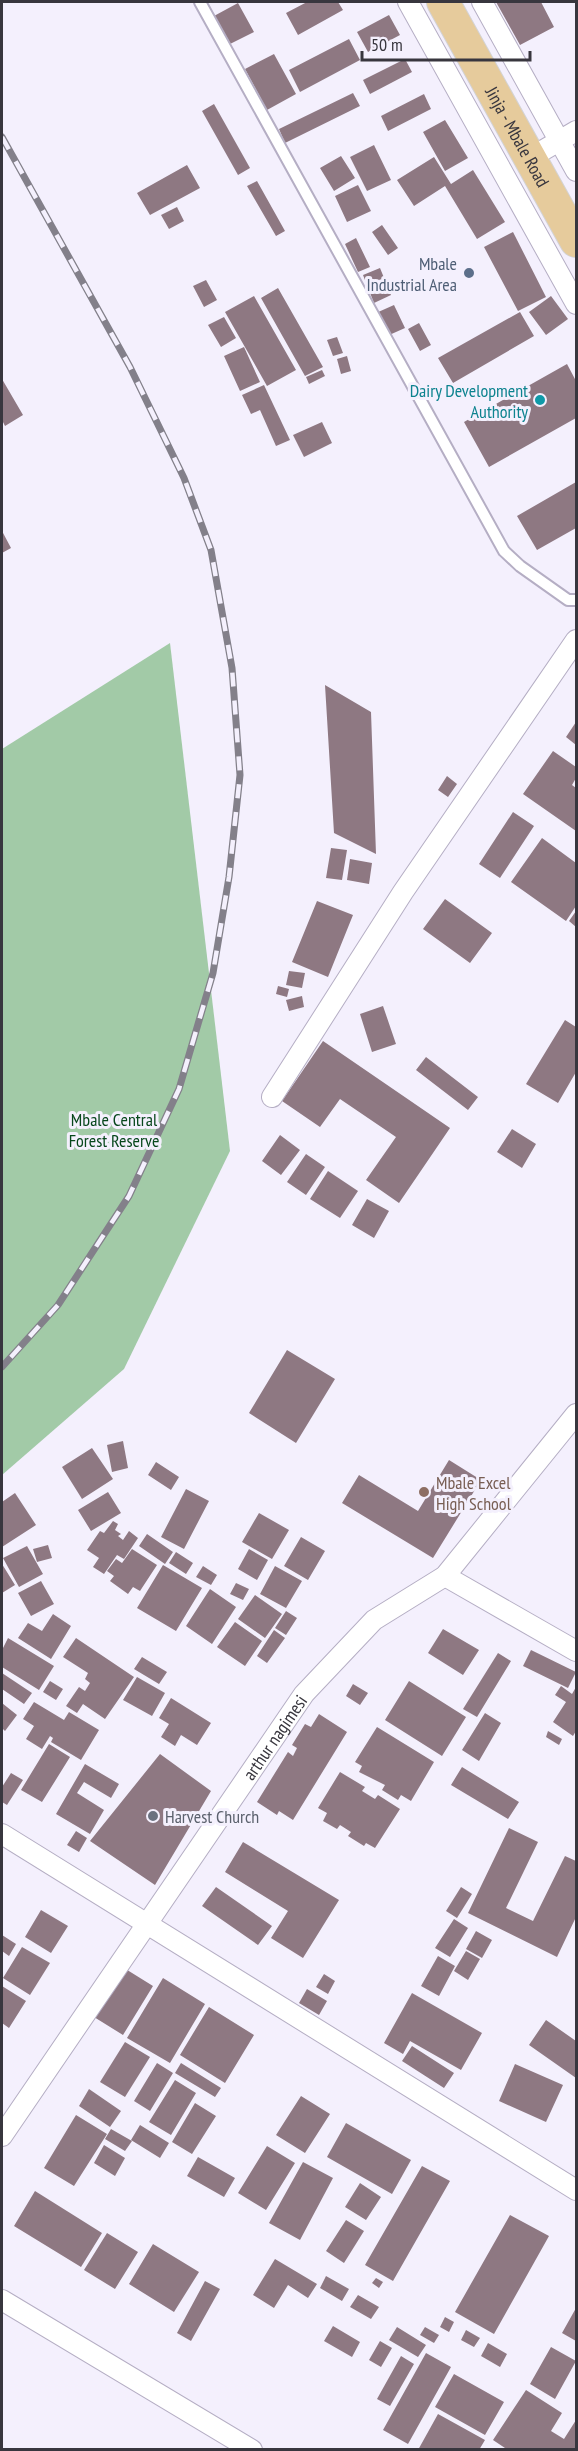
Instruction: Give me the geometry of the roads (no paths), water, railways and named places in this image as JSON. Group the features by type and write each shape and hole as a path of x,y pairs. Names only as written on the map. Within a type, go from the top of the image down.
{"main road":[{"name":"Jinja - Mbale Road","path":"443,2 576,241"}],"street":[{"path":"408,2 576,304"},
{"path":"482,2 568,136 576,171"},
{"path":"530,158 568,136"},
{"path":"272,1096 410,882 576,640"},
{"name":"arthur nagimesi","path":"2,2136 146,1921 304,1694 374,1620 445,1576 576,1414"},
{"path":"445,1576 576,1652"},
{"path":"2,1834 146,1921 576,2190"},
{"path":"2,2300 252,2450"}],"lane":[{"path":"200,2 504,551 520,566 568,600 576,600"}],"railway":[{"path":"2,137 130,367 184,478 211,550 232,668 240,775 229,877 213,973 179,1089 129,1196 58,1305 2,1367"}],"place":[{"name":"Mbale Industrial Area","path":"469,273"},
{"name":"Dairy Development Authority","path":"540,400"},
{"name":"Mbale Excel High School","path":"424,1492"},
{"name":"Harvest Church","path":"153,1816"}],"park label":[{"name":"Mbale Central Forest Reserve","path":"114,1129"}]}
